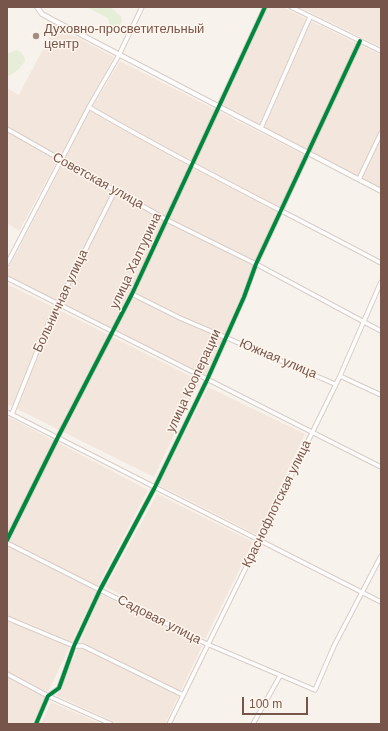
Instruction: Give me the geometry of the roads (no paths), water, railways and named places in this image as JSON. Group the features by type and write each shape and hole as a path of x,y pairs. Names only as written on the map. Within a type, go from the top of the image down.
{"street":[{"path":"37,7 42,14 53,20 219,108 261,128 381,191"},
{"path":"7,264 60,160 119,55 142,7"},
{"name":"улица Халтурина","path":"7,542 58,437 114,332 265,7"},
{"path":"290,7 381,51"},
{"path":"261,128 310,16"},
{"name":"улица Кооперации","path":"36,724 48,696 59,688 74,646 100,590 155,487 207,380 227,337 256,264 360,41"},
{"path":"89,107 192,165 281,209 381,263"},
{"name":"Советская улица","path":"7,129 167,220 256,264 381,331"},
{"path":"359,179 381,133"},
{"name":"Больничная улица","path":"12,414 57,304 115,191"},
{"path":"7,278 381,467"},
{"name":"Краснофлотская улица","path":"169,724 340,376 381,282"},
{"name":"Южная улица","path":"132,294 180,318 335,384"},
{"path":"340,376 381,395"},
{"path":"7,412 259,542 381,602"},
{"name":"Садовая улица","path":"7,542 207,644 315,690 334,646 363,592"},
{"path":"363,592 381,556"},
{"path":"7,618 74,646 83,646 184,695"},
{"path":"7,674 48,696 111,724"},
{"path":"253,724 280,676"}],"place":[{"name":"Духовно-просветительный центр","path":"36,36"}]}
